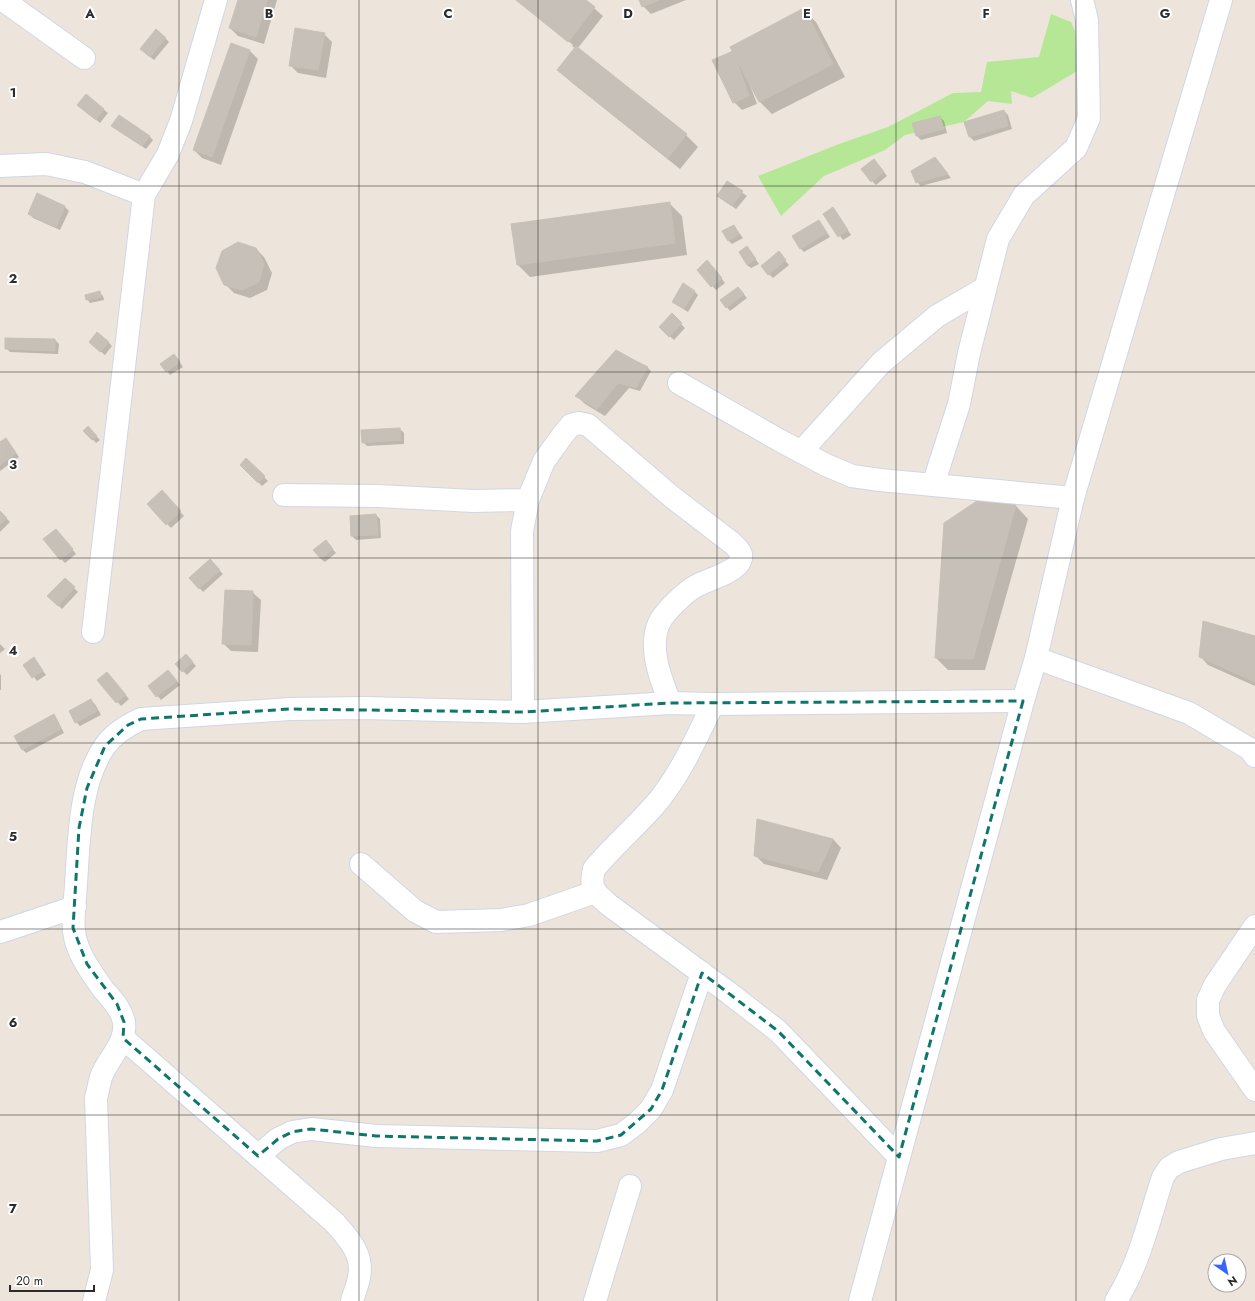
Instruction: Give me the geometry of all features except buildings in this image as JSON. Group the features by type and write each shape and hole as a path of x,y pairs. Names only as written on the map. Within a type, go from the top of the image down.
{"street":[{"path":"3,0 84,58"},
{"path":"93,632 144,195 168,154 181,121 216,0"},
{"path":"933,485 959,404 969,353 998,238 1024,195 1076,148 1089,118 1087,20 1082,0"},
{"path":"860,1301 1036,658 1073,498 1221,0"},
{"path":"0,166 46,164 85,172 144,195"},
{"path":"801,452 881,363 937,316 985,288"},
{"path":"679,383 801,452 852,476 880,480 1073,498"},
{"path":"523,712 522,531 528,500 544,461 571,425 579,423 588,425 672,497 740,550 740,561 733,569 697,585 686,593 673,605 659,623 654,652 670,703"},
{"path":"284,495 378,496 473,501 528,500"},
{"path":"1036,658 1189,713 1250,749 1255,756"},
{"path":"94,1301 102,1270 96,1098 102,1076 123,1038 124,1022 117,1004 86,964 78,947 73,928 79,828 87,788 105,746 114,736 128,725 141,719 290,709 364,708 523,712 670,703 713,704 1023,701"},
{"path":"713,704 679,772 670,785 658,801 594,869 591,881 595,892 609,905 778,1031 899,1157"},
{"path":"360,864 415,911 436,922 501,920 529,915 595,892"},
{"path":"0,932 75,907"},
{"path":"1255,926 1215,985 1208,1000 1208,1016 1214,1031 1255,1090"},
{"path":"258,1156 278,1139 292,1132 311,1129 376,1136 597,1141 621,1135 637,1123 651,1109 662,1090 702,973"},
{"path":"123,1038 334,1222 351,1242 359,1258 360,1276 352,1301"},
{"path":"1116,1301 1125,1287 1142,1244 1163,1177 1169,1168 1179,1162 1221,1149 1255,1143"},
{"path":"595,1301 630,1186"}],"highlighted area":[{"path":"1023,701 899,1157 778,1031 702,973 662,1090 651,1109 621,1135 597,1141 376,1136 311,1129 292,1132 278,1139 258,1156 123,1038 124,1022 117,1004 87,964 73,928 79,828 87,788 105,746 128,725 141,719 290,709 523,712 670,703"}],"green space":[{"path":"1051,14 1071,22 1089,64 1032,98 1011,91 1012,104 988,101 964,122 905,135 885,150 824,176 781,216 758,176 839,144 888,127 953,93 981,92 987,62 1039,57"}]}
